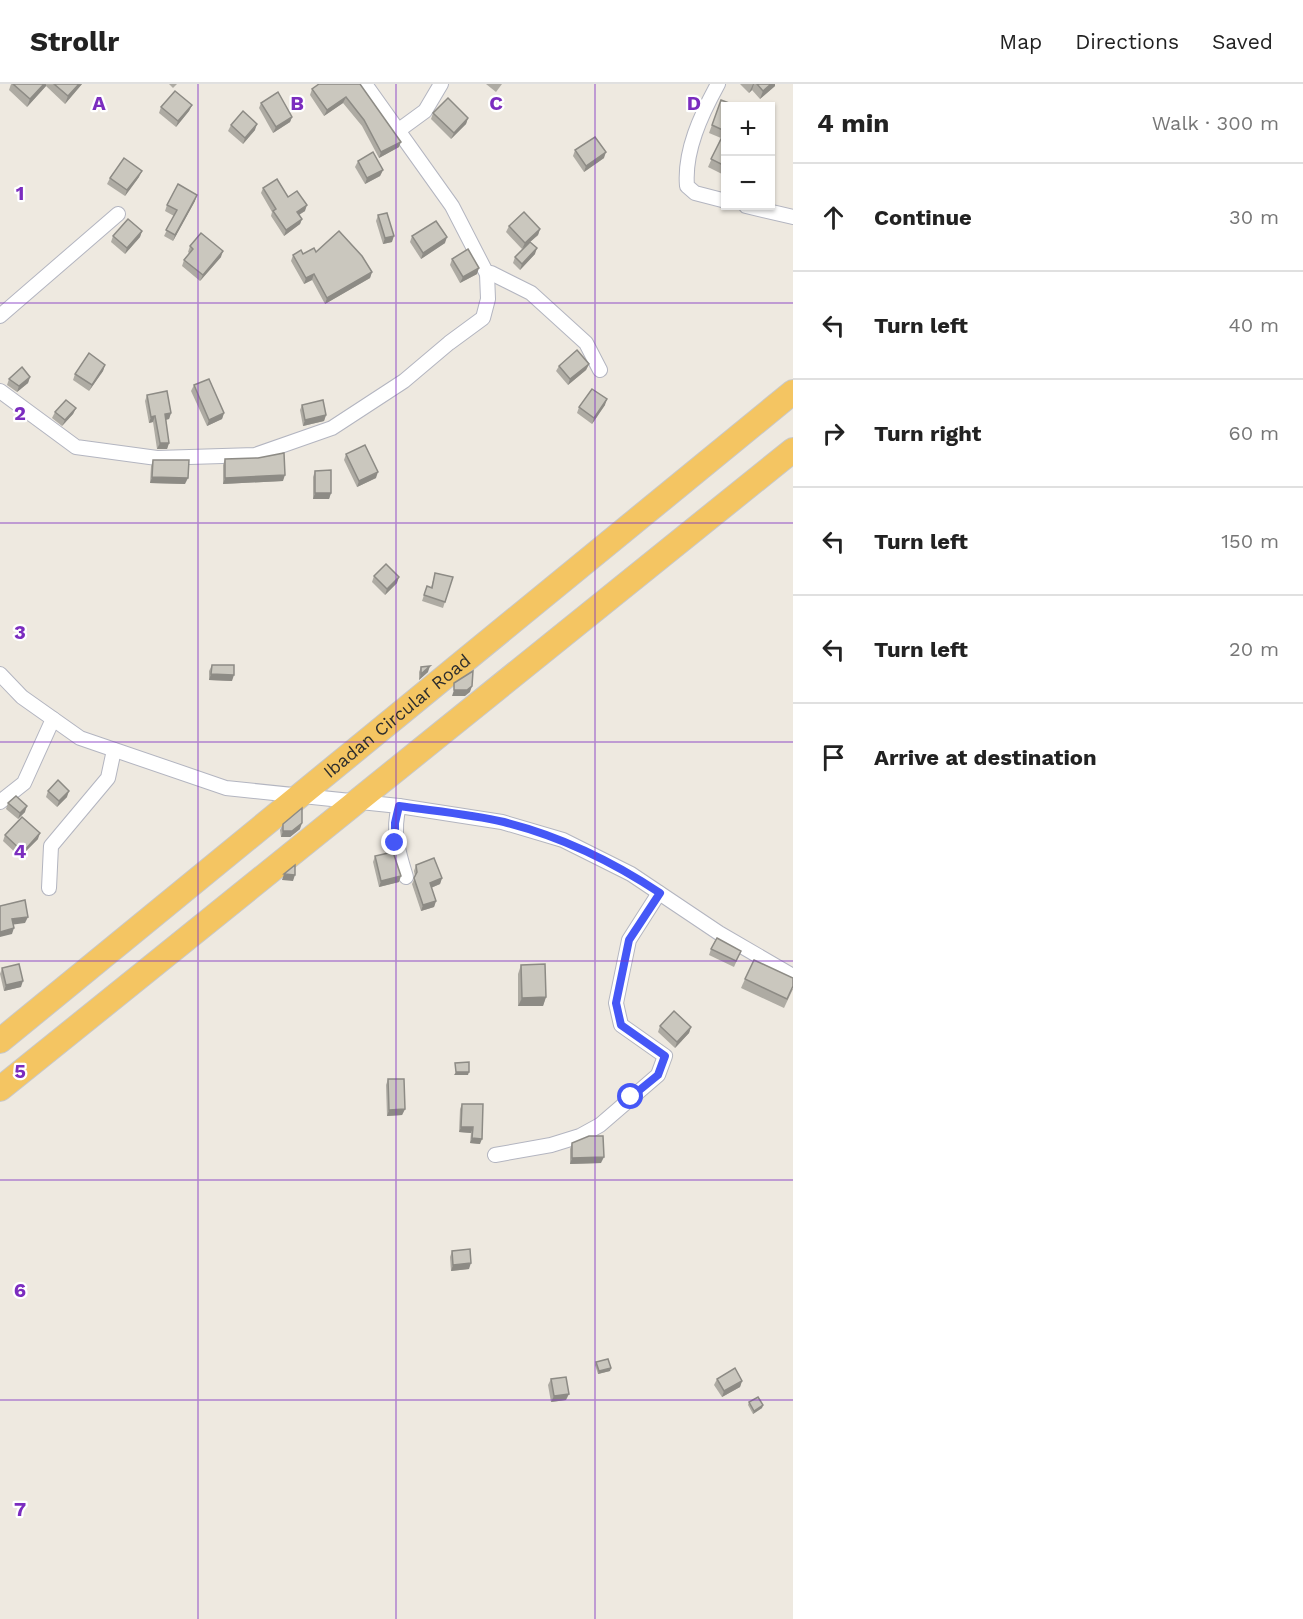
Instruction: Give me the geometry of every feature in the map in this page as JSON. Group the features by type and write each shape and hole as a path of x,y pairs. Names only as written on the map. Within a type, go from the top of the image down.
{"highway":[{"name":"Ibadan Circular Road","path":"0,1041 793,392"},
{"path":"0,1089 793,450"}],"street":[{"path":"0,391 76,447 157,458 255,455 332,428 404,381 448,343 483,318 488,299 487,274 452,206 366,84"},
{"path":"399,130 425,111 441,84"},
{"path":"718,84 705,109 686,166 687,186 695,193 721,200"},
{"path":"763,210 793,217"},
{"path":"0,316 118,214"},
{"path":"487,274 491,273 531,293 586,343 600,370"},
{"path":"0,674 22,697 80,738 226,788 399,806 502,822 563,840 631,874 719,933 793,976"},
{"path":"0,802 24,783 53,719"},
{"path":"49,888 51,846 108,778 114,750"},
{"path":"399,806 395,823 395,843 406,877"},
{"path":"495,1155 551,1145 580,1136 600,1125 658,1075 665,1056 621,1025 616,1003 629,940 660,893"}],"building":[{"path":"13,84 44,84 30,99"},
{"path":"54,84 79,84 68,96"},
{"path":"319,84 360,84 401,142 381,152 364,120 346,97 327,110 312,89"},
{"path":"757,84 771,84 763,91"},
{"path":"175,91 192,105 178,121 161,107"},
{"path":"278,92 292,117 276,127 261,103"},
{"path":"448,98 468,118 454,133 433,113"},
{"path":"721,100 726,102 721,102 721,129 712,125"},
{"path":"243,111 257,124 245,138 231,125"},
{"path":"595,137 606,152 586,166 575,150"},
{"path":"721,139 721,164 711,159"},
{"path":"373,152 383,170 367,178 358,161"},
{"path":"124,158 142,171 127,190 110,178"},
{"path":"277,179 288,197 297,191 307,205 297,212 302,219 286,230 273,211 276,209 263,188"},
{"path":"178,184 197,195 175,235 166,230 177,210 167,205"},
{"path":"524,212 540,229 525,243 509,226"},
{"path":"387,213 394,236 385,238 378,215"},
{"path":"128,219 142,231 127,248 113,236"},
{"path":"436,221 447,237 423,253 412,236"},
{"path":"339,231 362,256 372,272 327,298 314,274 306,278 293,255 301,250 303,254 314,248 316,252"},
{"path":"201,233 223,251 203,275 184,260 193,249 190,246"},
{"path":"530,242 537,248 522,264 515,257"},
{"path":"468,249 479,268 463,277 452,259"},
{"path":"577,350 589,364 570,379 559,366"},
{"path":"89,353 105,365 92,385 75,374"},
{"path":"22,367 30,377 19,386 9,379"},
{"path":"209,379 224,413 209,420 194,385"},
{"path":"592,389 607,399 594,418 579,407"},
{"path":"167,391 171,413 165,414 169,443 160,443 155,416 151,417 147,395"},
{"path":"66,400 76,408 65,420 55,412"},
{"path":"323,400 326,415 305,420 302,405"},
{"path":"365,445 378,472 359,481 346,454"},
{"path":"284,453 285,475 225,478 225,459 258,458"},
{"path":"153,460 189,460 188,478 152,477"},
{"path":"331,470 331,493 315,493 315,471"},
{"path":"386,564 399,577 387,589 374,576"},
{"path":"435,573 453,577 445,602 424,595 427,586 432,588"},
{"path":"212,665 234,665 234,675 211,674"},
{"path":"430,666 421,674 421,667"},
{"path":"473,671 472,686 467,690 454,690 454,683"},
{"path":"58,780 69,791 59,801 48,791"},
{"path":"16,796 27,806 20,813 8,803"},
{"path":"302,808 302,823 292,831 283,831 283,824"},
{"path":"22,817 40,833 23,852 5,835"},
{"path":"393,852 401,876 381,881 375,856"},
{"path":"434,858 442,878 430,883 436,901 423,905 414,878 417,872 416,865"},
{"path":"295,865 295,875 284,874"},
{"path":"25,900 28,917 12,919 14,928 0,932 0,906"},
{"path":"717,938 741,951 736,961 711,949"},
{"path":"754,960 793,978 793,986 787,999 745,979"},
{"path":"19,964 23,981 6,985 2,968"},
{"path":"545,964 546,997 522,998 521,965"},
{"path":"674,1011 691,1027 677,1042 660,1026"},
{"path":"469,1062 469,1072 456,1072 455,1063"},
{"path":"388,1079 404,1079 405,1109 389,1110"},
{"path":"462,1104 483,1104 482,1139 472,1138 473,1127 461,1127"},
{"path":"589,1136 603,1136 604,1157 572,1158 572,1143"},
{"path":"470,1249 471,1263 453,1265 452,1251"},
{"path":"608,1359 611,1368 599,1371 596,1362"},
{"path":"735,1368 742,1381 724,1391 717,1379"},
{"path":"566,1377 569,1394 554,1396 551,1379"},
{"path":"758,1397 763,1405 754,1411 749,1402"}],"route":[{"path":"395,843 395,823 399,806 502,822 563,840 631,874 660,893 629,940 616,1003 621,1025 665,1056 658,1075 631,1097"}]}
